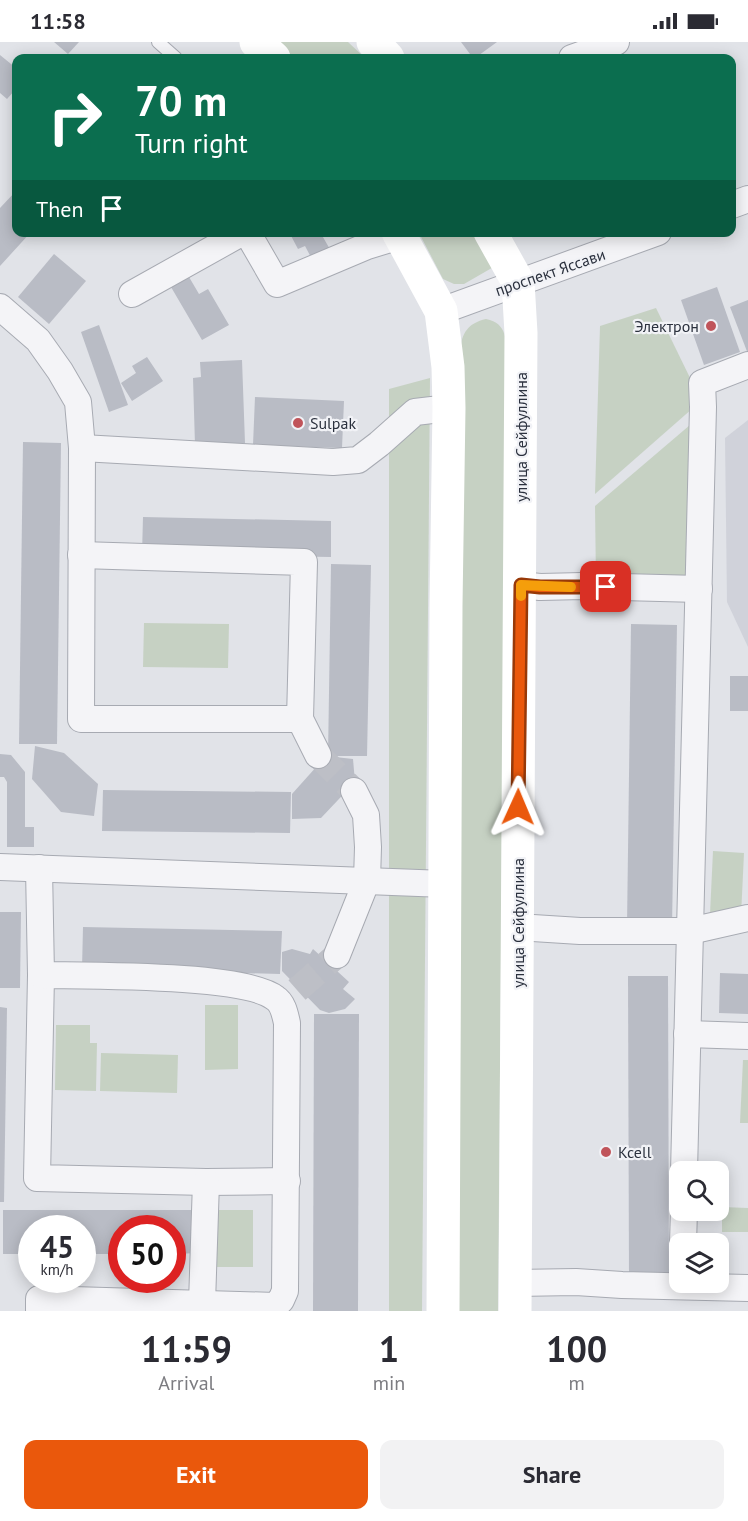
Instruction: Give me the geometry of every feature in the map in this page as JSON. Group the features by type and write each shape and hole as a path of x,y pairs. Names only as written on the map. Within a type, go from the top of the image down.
{"main road":[{"path":"256,42 270,54"},
{"path":"373,42 384,54"},
{"path":"401,237 441,311 448,368 443,1311"},
{"path":"493,237 518,282"},
{"name":"улица Сейфуллина","path":"515,1297 521,585 521,333 518,282"}],"street":[{"path":"583,54 616,42"},
{"path":"132,294 236,237"},
{"path":"248,237 277,284 391,237"},
{"name":"проспект Яссави","path":"441,311 645,237"},
{"path":"0,308 38,340 78,402 82,448 81,718 300,719"},
{"path":"684,1161 702,383 748,365"},
{"path":"82,448 333,462 358,460 380,444 415,412 449,408"},
{"path":"81,555 304,562 300,719 318,755"},
{"path":"521,585 699,589"},
{"path":"337,955 367,880 366,815 354,791"},
{"path":"0,867 445,884"},
{"path":"39,868 41,975 37,1178 206,1182 287,1181"},
{"path":"517,927 580,931 690,931 748,918"},
{"path":"39,1311 39,1299 275,1306 285,1291 287,1181 287,1023 283,1009 287,994 192,980 41,975"},
{"path":"687,1034 748,1036"},
{"path":"202,1303 206,1182"},
{"path":"515,1297 576,1282 622,1285 669,1284"},
{"path":"729,1287 748,1288"}],"lane":[{"path":"158,42 172,54"}],"shaded area":[{"path":"748,420 748,647 727,602 725,438"}],"green space":[{"path":"272,42 348,42 361,54 287,54"},
{"path":"421,237 480,237 497,265 464,284 454,284 443,279"},
{"path":"656,308 693,384 693,408 595,494 600,326"},
{"path":"486,319 493,321 502,329 506,340 508,361 498,1311 453,1311 460,350 462,339 470,326"},
{"path":"430,378 422,1311 389,1311 389,389"},
{"path":"690,425 690,581 596,582 595,506"},
{"path":"144,623 229,624 228,668 143,667"},
{"path":"713,851 744,853 741,916 710,914"},
{"path":"205,1005 238,1005 238,1069 205,1070"},
{"path":"56,1025 90,1025 90,1043 97,1043 96,1091 55,1090"},
{"path":"101,1053 178,1055 177,1093 100,1091"},
{"path":"743,1060 748,1060 748,1123 740,1123"},
{"path":"729,1207 748,1208 748,1232 722,1232 722,1221 729,1221"},
{"path":"217,1210 253,1210 253,1267 217,1267"}],"building":[{"path":"54,42 79,42 68,54"},
{"path":"461,42 497,42 480,54 470,54"},
{"path":"0,55 12,65 12,93 7,99 0,93"},
{"path":"12,195 12,237 26,237 0,266 0,208"},
{"path":"292,237 323,237 331,251 313,261 305,246 298,249"},
{"path":"54,254 86,281 49,324 18,297"},
{"path":"189,277 199,294 208,289 229,325 202,340 171,287"},
{"name":"Электрон","path":"717,287 740,352 704,365 681,300"},
{"path":"748,300 748,354 730,307"},
{"path":"99,325 128,405 109,412 81,332"},
{"path":"147,357 163,381 132,401 121,383 136,373 132,366"},
{"path":"242,360 245,443 195,445 193,378 201,377 200,362"},
{"name":"Sulpak","path":"255,397 344,401 342,448 253,445"},
{"path":"23,442 61,443 57,744 19,744"},
{"path":"143,517 331,521 331,557 142,554"},
{"path":"331,564 371,565 367,756 328,756"},
{"path":"631,624 677,625 672,927 627,927"},
{"path":"730,676 748,676 748,711 730,711"},
{"path":"35,746 64,753 98,784 94,816 61,812 32,779"},
{"path":"0,754 11,755 25,772 25,827 34,827 34,847 7,847 7,782 4,777 0,777"},
{"path":"326,756 353,759 355,782 321,818 292,819 292,794"},
{"path":"103,790 291,792 290,833 102,831"},
{"path":"0,912 21,912 20,988 0,988"},
{"path":"83,927 282,931 280,974 82,969"},
{"path":"292,949 310,954 313,949 349,982 343,989 355,999 345,1009 329,1013 320,1010 282,971 282,952"},
{"path":"720,973 748,974 748,1014 719,1013"},
{"path":"628,976 668,976 669,1277 629,1277"},
{"path":"0,1007 7,1008 4,1202 0,1202"},
{"path":"314,1014 359,1014 358,1311 313,1311"},
{"path":"3,1210 201,1210 201,1253 186,1254 186,1215 108,1215 108,1254 96,1254 96,1215 18,1215 18,1254 3,1254"}],"tunnel":[{"path":"318,755 354,791"},
{"path":"297,990 337,955"}],"slow traffic":[{"path":"521,596 521,585 571,587"}],"place":[{"name":"Электрон","path":"711,326"},
{"name":"Sulpak","path":"298,423"},
{"name":"Kcell","path":"606,1152"}],"route":[{"path":"518,807 521,585 606,587"}]}
